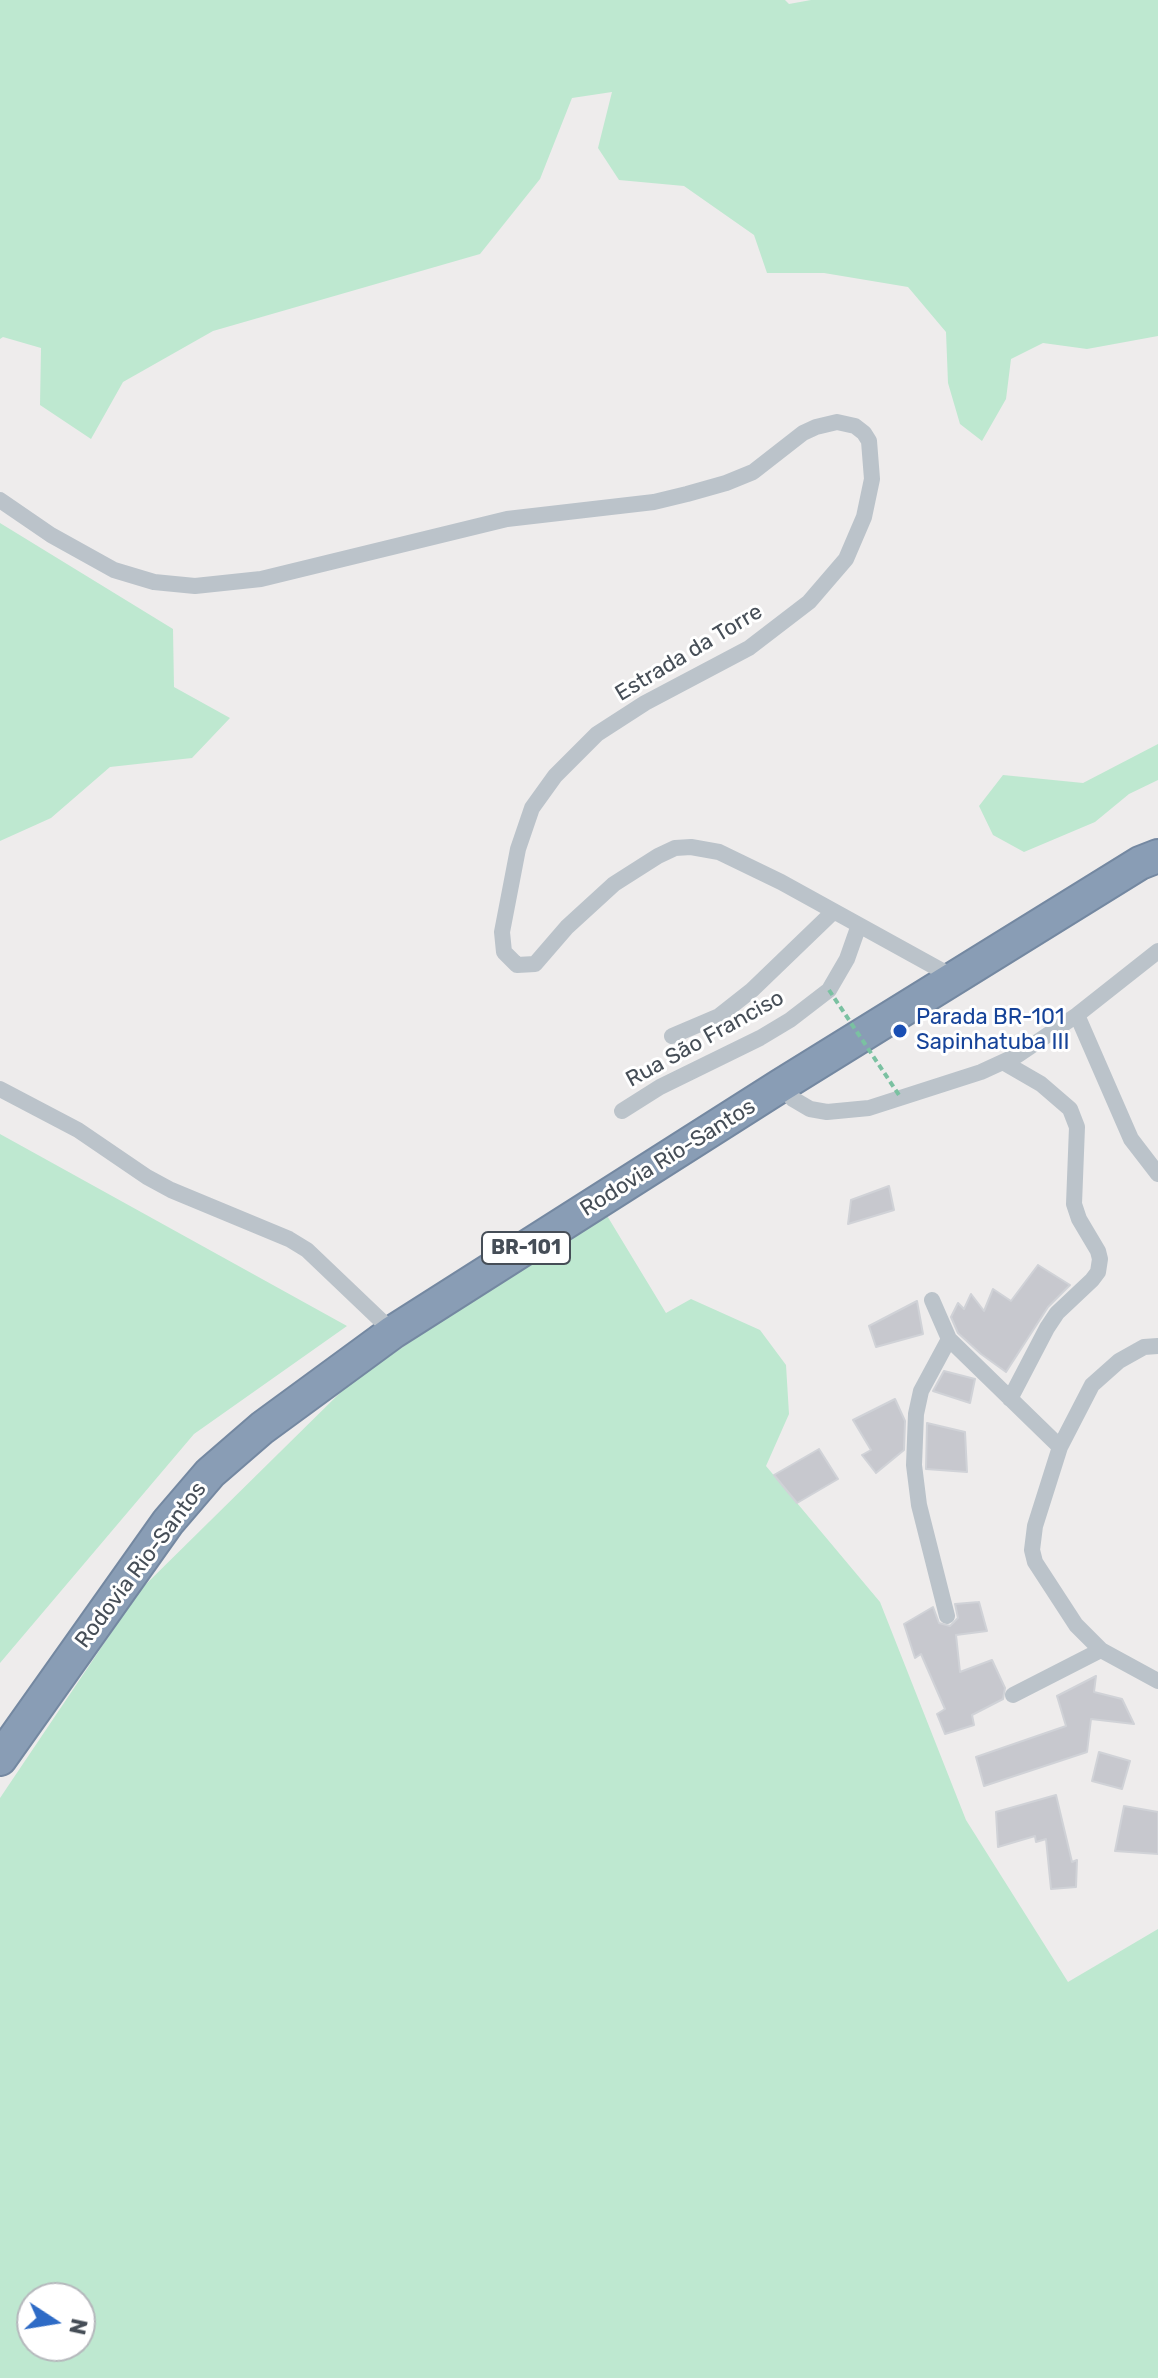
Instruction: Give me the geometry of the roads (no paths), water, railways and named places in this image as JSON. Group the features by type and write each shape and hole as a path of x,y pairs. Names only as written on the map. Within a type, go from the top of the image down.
{"highway":[{"name":"Rodovia Rio-Santos","path":"0,1759 168,1522 210,1473 262,1428 393,1332 780,1086 1140,863 1158,856"}],"street":[{"name":"Estrada da Torre","path":"0,500 51,535 114,570 154,582 195,586 261,579 507,519 654,502 726,483 753,472 803,433 816,427 837,422 855,426 869,441 872,479 864,517 846,559 809,602 749,648 645,703 609,726 555,776 532,808 518,849 502,932 504,952 517,965 535,964 567,927 614,884 658,856 675,848 691,847 719,852 955,978"},
{"path":"672,1036 719,1016 752,990 833,912"},
{"name":"Rua São Franciso","path":"622,1111 660,1087 760,1038 829,990 847,959 859,925"},
{"path":"780,1086 793,1099 810,1109 827,1112 869,1108 1003,1062 1077,1015 1158,951"},
{"path":"1077,1015 1131,1139 1158,1174"},
{"path":"1003,1062 1041,1084 1070,1109 1077,1127 1074,1204 1100,1259 1098,1272 1092,1280 1057,1313 1047,1328 1010,1399"},
{"path":"0,1089 78,1130 159,1184 281,1235 307,1250 393,1332"},
{"path":"932,1300 949,1339 1060,1447"},
{"path":"947,1616 919,1505 914,1465 916,1414 921,1391 949,1339"},
{"path":"1158,1346 1144,1347 1119,1361 1092,1385 1060,1447 1035,1526 1032,1550 1035,1562 1069,1615 1101,1650 1158,1681"},
{"path":"1013,1695 1101,1650"}],"place":[{"name":"Parada BR-101 Sapinhatuba III","path":"900,1031"}]}
